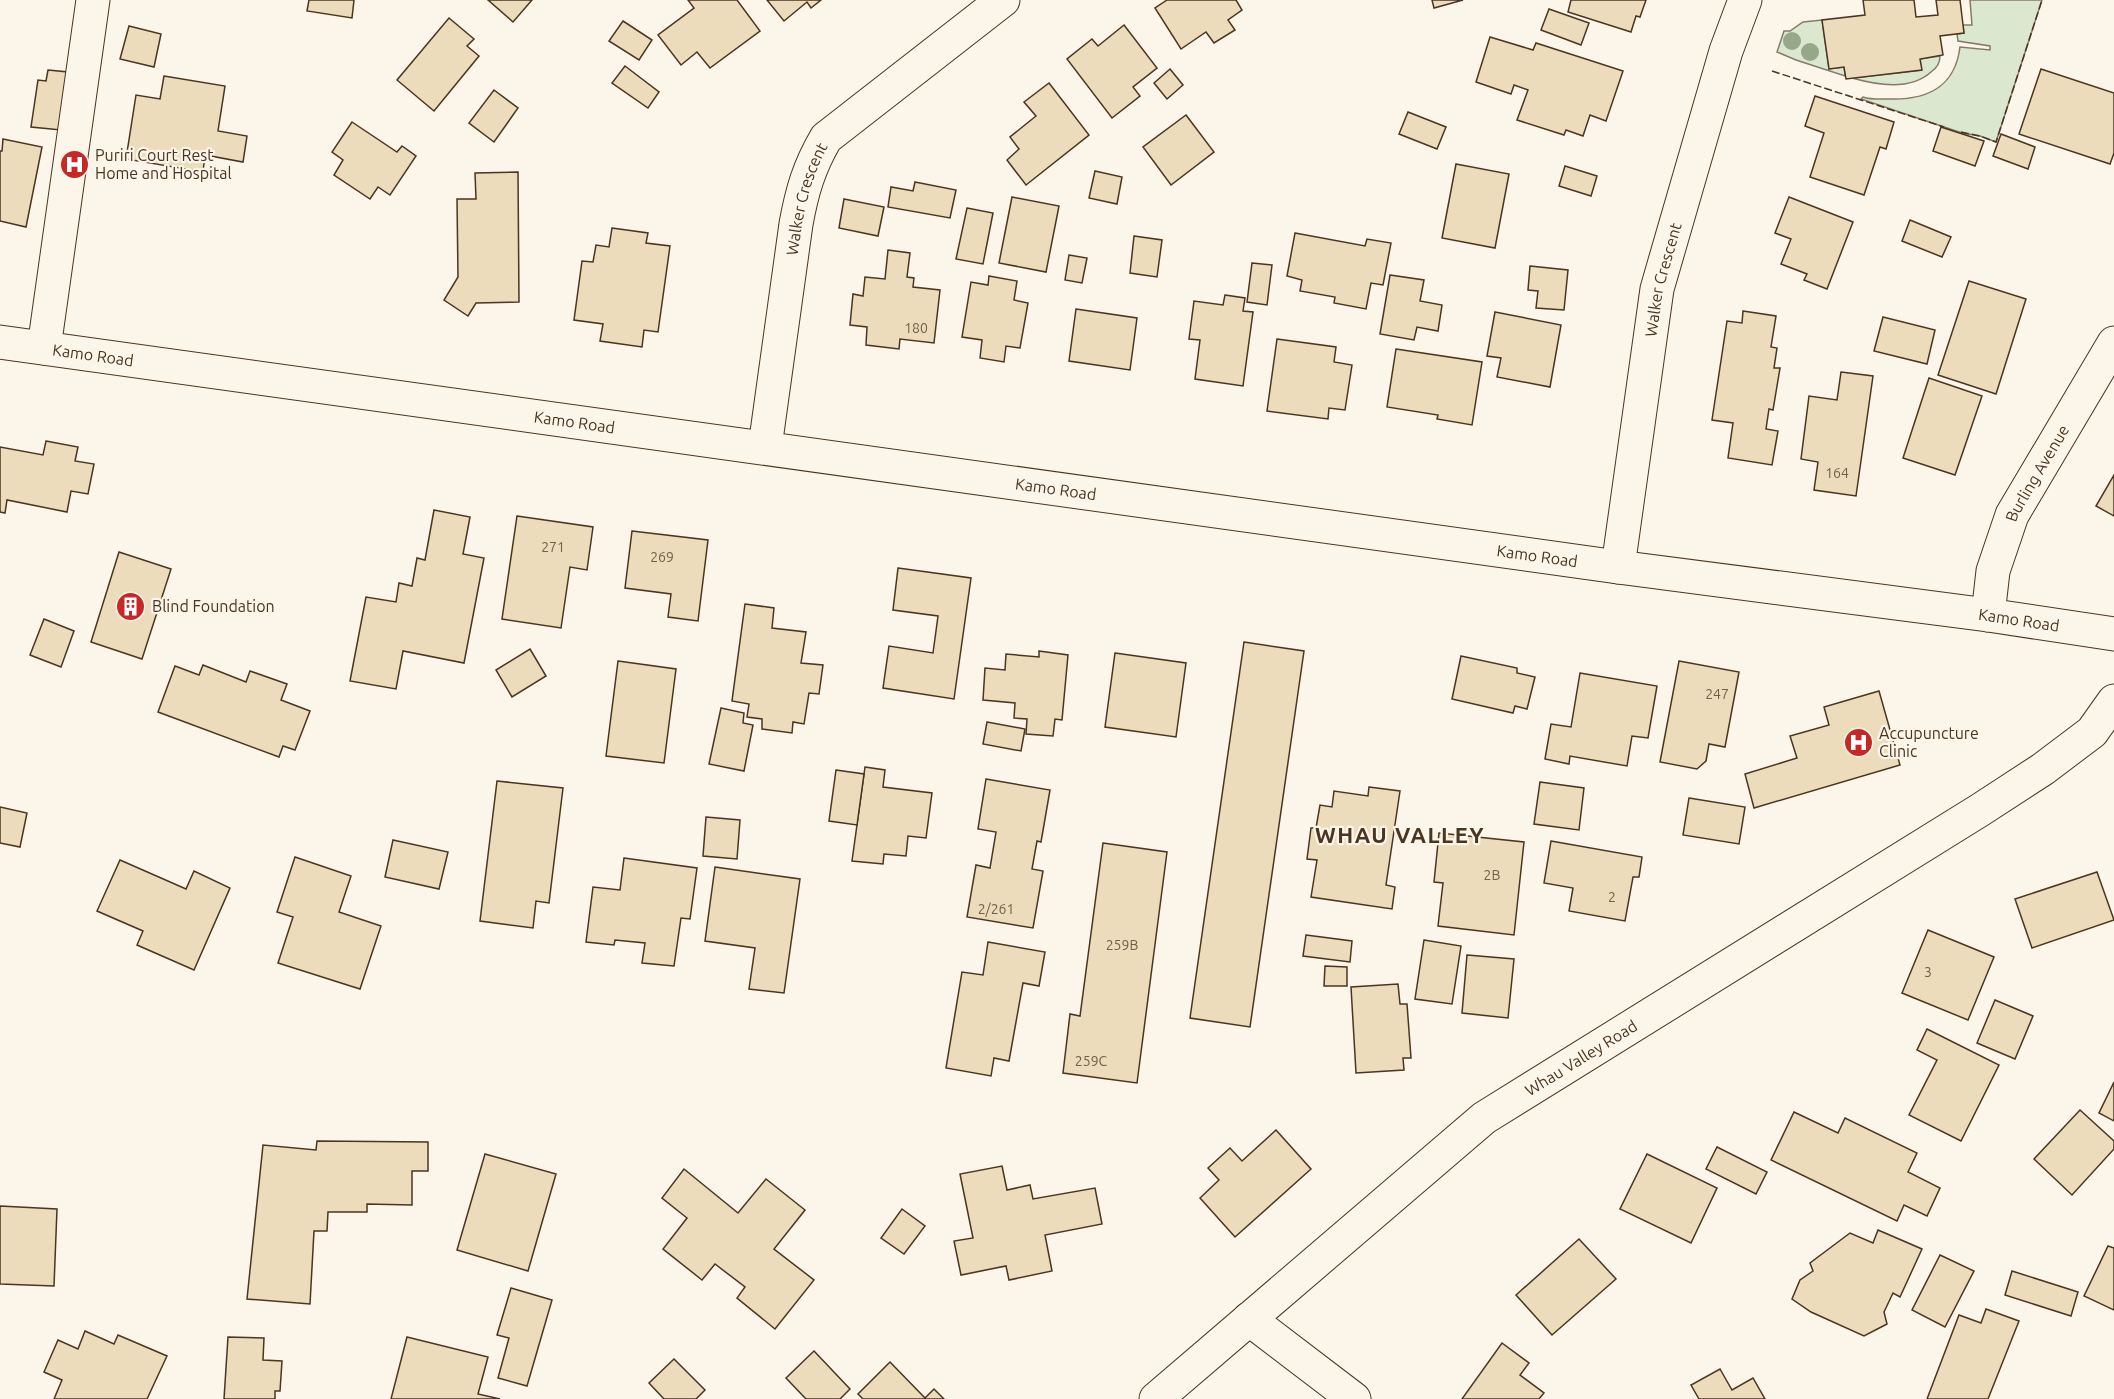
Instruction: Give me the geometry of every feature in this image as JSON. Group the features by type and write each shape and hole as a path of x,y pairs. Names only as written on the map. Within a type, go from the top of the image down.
{"street":[{"path":"44,348 93,0"},
{"name":"Walker Crescent","path":"765,447 796,224 802,189 814,158 826,138 1003,0"},
{"name":"Walker Crescent","path":"1618,567 1657,290 1726,51 1744,0"},
{"name":"Kamo Road","path":"0,342 2114,634"},
{"name":"Burling Avenue","path":"1988,615 1993,571 2012,515 2114,343"},
{"name":"Whau Valley Road","path":"1156,1399 1484,1118 2043,769 2092,732 2114,701"},
{"name":"Whau Valley Road","path":"2043,769 2114,738"},
{"path":"1249,1319 1354,1399"}],"green space":[{"path":"1970,0 2042,0 1996,142 1861,99 1863,97 1904,99 1928,94 1946,81 1957,61 1960,47 1990,50 1990,46 1958,41 1957,34 1964,33 1963,25 1972,25"},
{"path":"1822,20 1829,69 1844,67 1845,76 1777,52 1784,31 1790,31 1803,22"},
{"path":"1940,56 1935,69 1913,82 1893,85 1852,78 1921,70 1920,59"}],"building":[{"path":"309,0 354,0 352,18 307,11"},
{"path":"488,0 532,0 513,22"},
{"path":"688,0 737,0 760,31 710,68 697,52 681,65 658,35 694,8"},
{"path":"767,0 821,0 811,8 807,2 784,21"},
{"path":"1167,0 1236,0 1242,10 1228,20 1235,30 1214,43 1206,32 1181,49 1155,8"},
{"path":"1432,0 1463,0 1434,8"},
{"path":"1571,0 1646,0 1640,17 1636,16 1631,32 1568,12"},
{"path":"1863,0 1914,0 1916,17 1938,15 1936,0 1960,0 1964,33 1940,36 1943,55 1920,59 1922,70 1846,79 1844,67 1829,69 1822,20 1865,15"},
{"path":"1549,9 1589,23 1581,45 1541,30"},
{"path":"449,18 474,39 467,46 479,56 434,111 397,80"},
{"path":"623,21 652,40 639,60 609,41"},
{"path":"1124,25 1157,68 1133,87 1140,96 1112,118 1067,59 1092,39 1098,46"},
{"path":"129,26 161,34 154,67 120,59"},
{"path":"1490,37 1533,50 1536,43 1623,71 1606,121 1590,115 1583,136 1566,130 1564,135 1517,120 1528,90 1514,85 1511,94 1476,82"},
{"path":"625,66 659,92 648,108 612,83"},
{"path":"1170,69 1183,85 1167,99 1154,83"},
{"path":"2041,69 2114,93 2114,153 2110,164 2019,134"},
{"path":"48,70 68,72 61,130 31,127 38,80 46,81"},
{"path":"164,76 225,86 218,131 247,136 243,162 205,155 203,172 126,159 136,95 160,99"},
{"path":"1049,83 1089,135 1026,185 1007,160 1019,149 1010,137 1036,116 1024,102"},
{"path":"494,90 518,108 494,142 469,123"},
{"path":"1815,96 1894,122 1886,149 1880,147 1864,195 1810,177 1824,133 1805,126"},
{"path":"1408,112 1446,127 1437,149 1399,134"},
{"path":"1186,115 1214,152 1171,185 1143,147"},
{"path":"352,122 397,152 402,146 416,156 390,195 378,187 370,199 334,175 343,160 332,152"},
{"path":"1941,127 1984,141 1975,166 1933,151"},
{"path":"2001,134 2035,147 2028,169 1993,156"},
{"path":"3,139 42,147 26,227 0,221 0,151 2,151"},
{"path":"1456,164 1509,174 1495,248 1442,238"},
{"path":"1565,166 1597,176 1591,196 1559,186"},
{"path":"1095,171 1122,177 1117,204 1089,198"},
{"path":"518,172 519,302 476,303 468,316 444,300 458,277 457,199 476,199 475,173"},
{"path":"915,182 956,190 950,218 888,207 891,187 913,191"},
{"path":"1012,197 1059,206 1046,272 999,263"},
{"path":"1789,197 1853,222 1827,289 1804,280 1807,274 1781,264 1791,239 1775,233"},
{"path":"844,199 884,207 878,236 839,228"},
{"path":"967,208 993,213 983,264 956,259"},
{"path":"1910,220 1951,237 1942,257 1902,241"},
{"path":"612,228 648,233 646,243 670,246 658,332 644,330 642,347 600,341 603,324 574,320 582,261 593,262 596,245 609,247"},
{"path":"1295,233 1365,246 1367,239 1391,243 1383,285 1371,283 1366,309 1334,303 1335,297 1300,291 1302,280 1287,276"},
{"path":"1134,236 1162,240 1157,277 1130,273"},
{"path":"888,250 910,253 907,277 914,278 913,287 940,290 934,343 900,339 899,349 866,345 867,327 850,325 853,294 863,296 865,277 885,279"},
{"path":"1069,255 1087,258 1082,283 1065,280"},
{"path":"1252,263 1272,265 1267,305 1247,302"},
{"path":"1530,266 1568,270 1564,310 1536,308 1538,291 1528,290"},
{"path":"1390,275 1424,280 1420,301 1442,305 1438,331 1417,327 1414,340 1380,334"},
{"path":"989,276 1017,281 1014,300 1028,303 1020,348 1006,346 1004,362 980,358 982,340 962,337 971,282 988,285"},
{"path":"1969,281 2026,299 1996,394 1938,375"},
{"path":"1225,295 1245,298 1243,311 1253,312 1243,386 1195,379 1200,340 1189,339 1194,301 1223,305"},
{"path":"1076,309 1137,318 1130,370 1069,361"},
{"path":"1743,311 1776,316 1771,347 1777,348 1774,368 1780,368 1773,410 1769,409 1766,429 1778,431 1772,465 1728,458 1733,423 1712,420 1727,321 1742,323"},
{"path":"1495,312 1561,325 1550,387 1497,377 1501,358 1487,356"},
{"path":"1883,317 1935,330 1927,364 1874,351"},
{"path":"1277,339 1336,347 1334,362 1352,365 1345,410 1329,408 1328,419 1267,411"},
{"path":"1396,349 1482,362 1472,425 1437,419 1438,415 1387,407"},
{"path":"1841,372 1873,376 1856,496 1814,490 1818,462 1801,459 1809,396 1837,400"},
{"path":"1929,378 1982,396 1955,475 1903,458"},
{"path":"46,441 78,447 75,461 94,464 88,494 71,491 67,512 7,500 5,513 0,512 0,447 43,455"},
{"path":"2114,475 2114,516 2096,506"},
{"path":"434,510 470,517 463,554 484,558 464,663 403,651 396,689 350,681 366,597 396,602 399,583 412,586 417,558 425,560"},
{"path":"517,516 593,527 587,570 570,567 561,628 502,619"},
{"path":"632,531 708,540 698,621 668,617 671,594 625,588"},
{"name":"Blind Foundation","path":"119,552 171,569 142,659 91,642"},
{"path":"898,568 971,578 954,699 883,688 889,646 933,653 938,616 893,610"},
{"path":"745,604 774,608 772,628 806,632 801,663 823,665 819,694 809,693 804,724 793,722 792,733 762,729 762,719 747,717 749,704 732,701"},
{"path":"44,619 74,631 61,667 30,655"},
{"path":"1244,642 1304,651 1250,1027 1190,1018"},
{"path":"530,649 546,676 512,697 496,670"},
{"path":"1039,651 1068,655 1062,720 1055,719 1053,736 1026,734 1027,719 1014,718 1015,703 983,700 985,668 1005,670 1006,654 1039,657"},
{"path":"1115,653 1186,663 1176,737 1105,727"},
{"path":"1461,656 1517,668 1517,673 1535,677 1527,709 1515,706 1513,713 1452,699"},
{"path":"618,661 676,669 664,763 606,756"},
{"path":"1679,661 1739,672 1725,747 1709,744 1706,761 1697,769 1660,762"},
{"path":"203,665 246,682 250,671 287,684 281,700 310,711 295,750 283,746 279,757 158,712 175,666 199,675"},
{"path":"1580,673 1657,686 1648,738 1632,736 1627,766 1570,756 1569,764 1545,759 1551,724 1571,727"},
{"path":"1879,691 1900,765 1754,808 1745,774 1797,758 1790,736 1829,725 1824,707"},
{"path":"721,708 744,713 743,723 753,725 744,771 709,764"},
{"path":"987,722 1025,729 1021,751 983,744"},
{"path":"865,767 885,770 883,787 932,793 926,838 908,836 906,856 884,854 883,864 852,861"},
{"path":"836,770 864,774 857,825 829,821"},
{"path":"986,779 1050,790 1041,842 1037,841 1032,869 1043,871 1033,928 967,917 976,865 990,868 996,832 978,829"},
{"path":"497,781 563,788 549,903 536,901 533,928 480,921"},
{"path":"1540,782 1584,788 1579,830 1534,824"},
{"path":"1369,787 1400,791 1386,885 1395,887 1392,909 1311,897 1317,860 1307,859 1311,828 1316,828 1320,805 1332,807 1334,791 1368,796"},
{"path":"1689,798 1745,807 1739,844 1683,835"},
{"path":"0,807 27,813 20,847 0,843"},
{"path":"706,817 740,820 737,859 703,856"},
{"path":"1439,833 1524,842 1514,935 1438,926 1443,883 1434,882"},
{"path":"393,840 448,852 439,889 385,877"},
{"path":"1551,841 1642,857 1639,877 1633,877 1625,921 1569,911 1573,888 1544,883"},
{"path":"1103,843 1167,852 1137,1083 1063,1073 1070,1014 1080,1016"},
{"path":"295,857 351,876 339,912 381,926 360,989 278,963 293,917 277,912"},
{"path":"624,858 697,868 690,919 681,918 674,966 642,963 645,943 615,940 614,945 586,942 593,887 620,890"},
{"path":"120,860 186,889 194,871 230,888 194,970 137,945 143,931 97,911"},
{"path":"715,867 800,879 784,993 749,989 755,948 705,941"},
{"path":"2097,872 2114,920 2032,948 2015,899"},
{"path":"1928,930 1994,957 1968,1020 1902,993"},
{"path":"1306,935 1352,941 1350,962 1303,956"},
{"path":"1424,940 1461,946 1452,1004 1415,999"},
{"path":"988,942 1045,952 1039,986 1023,983 1009,1061 994,1058 991,1076 946,1068 962,972 983,975"},
{"path":"1467,955 1514,959 1508,1018 1462,1013"},
{"path":"1325,966 1347,967 1347,986 1324,986"},
{"path":"1398,984 1400,1004 1407,1004 1411,1058 1403,1058 1404,1070 1356,1073 1351,987"},
{"path":"1995,1000 2033,1016 2015,1059 1977,1043"},
{"path":"1927,1029 1999,1065 1961,1141 1909,1115 1937,1060 1917,1050"},
{"path":"2114,1082 2114,1121 2099,1113"},
{"path":"2080,1110 2114,1141 2114,1149 2072,1195 2034,1159"},
{"path":"1794,1112 1838,1133 1845,1118 1917,1153 1908,1172 1940,1188 1927,1216 1904,1205 1897,1221 1771,1160"},
{"path":"1276,1130 1311,1169 1235,1237 1200,1198 1219,1180 1208,1168 1230,1148 1242,1161"},
{"path":"317,1141 428,1142 428,1171 412,1171 412,1205 367,1204 367,1212 328,1212 327,1231 314,1231 310,1304 247,1299 263,1145 316,1150"},
{"path":"1717,1147 1767,1172 1756,1194 1706,1169"},
{"path":"485,1154 556,1174 528,1271 457,1250"},
{"path":"1647,1154 1717,1188 1691,1243 1620,1209"},
{"path":"1002,1166 1007,1190 1030,1185 1033,1199 1095,1188 1102,1224 1045,1235 1052,1271 1009,1280 1006,1266 961,1275 954,1241 973,1238 960,1174"},
{"path":"684,1169 738,1213 766,1179 805,1210 774,1249 814,1280 775,1329 737,1298 745,1287 715,1264 702,1280 663,1249 687,1218 662,1198"},
{"path":"0,1206 57,1209 54,1286 0,1284"},
{"path":"902,1209 925,1226 904,1254 881,1238"},
{"path":"1878,1230 1922,1249 1900,1297 1893,1293 1884,1312 1887,1324 1864,1336 1811,1312 1792,1299 1800,1280 1813,1271 1810,1263 1850,1233 1873,1243"},
{"path":"1579,1239 1616,1279 1552,1335 1516,1295"},
{"path":"2108,1246 2114,1248 2114,1310 2084,1296"},
{"path":"1940,1255 1974,1271 1945,1327 1912,1310"},
{"path":"2012,1271 2078,1292 2071,1316 2005,1295"},
{"path":"511,1288 552,1300 527,1386 498,1378 509,1338 497,1335"},
{"path":"1986,1309 2019,1321 1988,1399 1927,1399 1959,1315 1981,1323"},
{"path":"85,1331 114,1344 118,1335 167,1356 147,1399 54,1399 62,1380 44,1372 58,1340 78,1349"},
{"path":"228,1337 264,1338 263,1360 282,1361 280,1391 275,1391 275,1399 224,1399"},
{"path":"407,1337 488,1357 478,1394 500,1399 391,1399"},
{"path":"1502,1343 1529,1363 1520,1375 1544,1393 1539,1399 1462,1399"},
{"path":"814,1351 850,1389 840,1399 806,1399 786,1378"},
{"path":"674,1359 705,1390 696,1399 664,1399 649,1383"},
{"path":"890,1362 925,1398 934,1389 944,1399 863,1399 858,1394"},
{"path":"1720,1369 1732,1390 1753,1378 1765,1399 1699,1399 1691,1385"}],"fence":[{"path":"1961,132 1996,142 2042,0"},
{"path":"1772,71 1944,127"}],"place":[{"name":"Puriri Court Rest Home and Hospital","path":"74,164"},
{"name":"Blind Foundation","path":"131,606"},
{"name":"Accupuncture Clinic","path":"1858,742"}],"district":[{"name":"WHAU VALLEY","path":"1400,834"}]}
